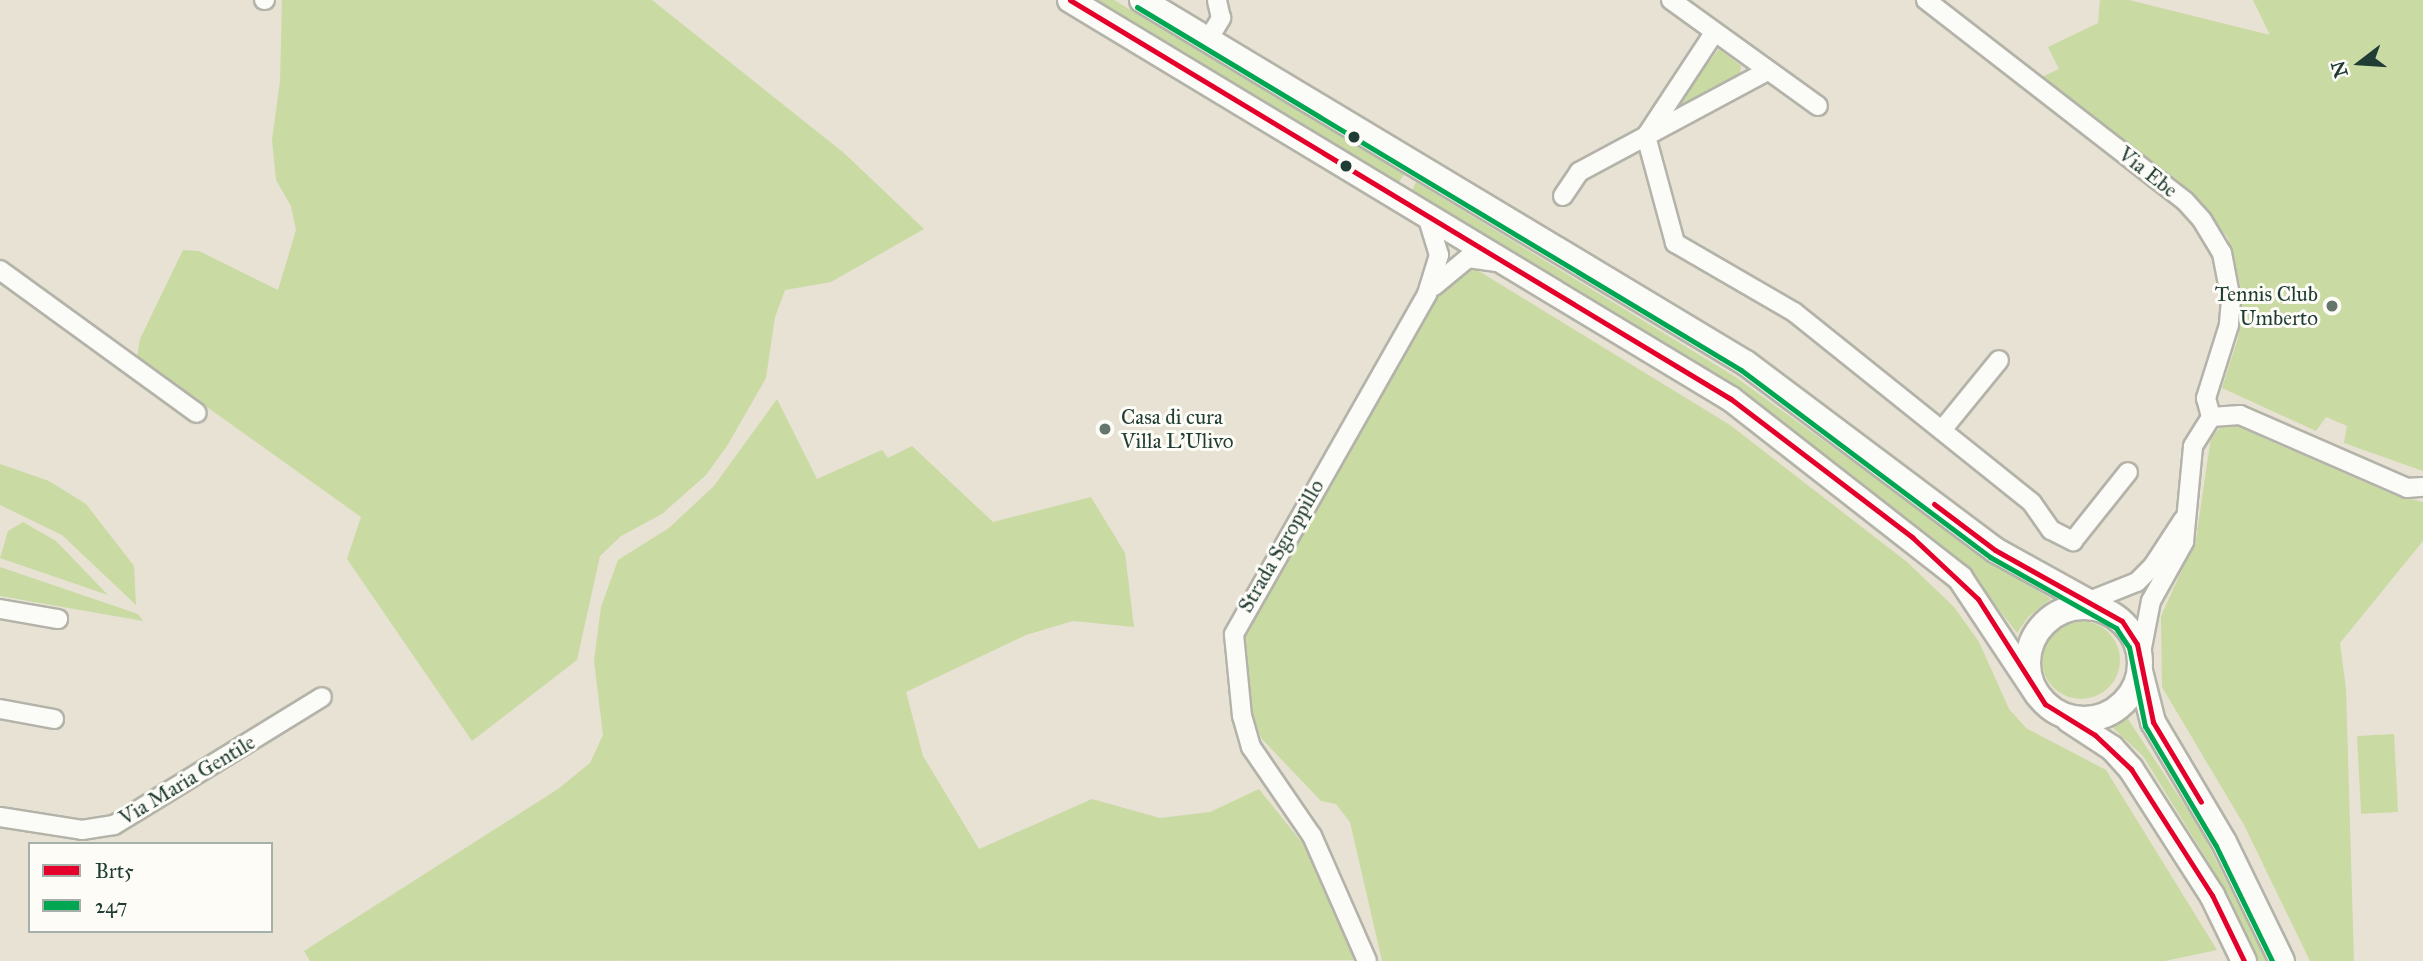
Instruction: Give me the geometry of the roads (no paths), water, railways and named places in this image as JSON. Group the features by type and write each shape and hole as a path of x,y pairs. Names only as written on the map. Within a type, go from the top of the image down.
{"main road":[{"path":"1070,0 1731,399 1912,537 1978,599 2036,694 2056,713 2095,735 2131,769 2212,895 2244,961"},
{"path":"1142,0 1746,363 1995,550 2131,632 2153,722 2224,842 2282,961"},
{"path":"2036,694 2029,673 2029,650 2043,624 2089,607"},
{"path":"2056,713 2087,720 2116,710 2136,686 2140,664"}],"street":[{"path":"1208,40 1221,18 1217,0"},
{"path":"1671,0 1818,106"},
{"name":"Via Ebe","path":"1926,0 2185,201 2202,220 2222,253 2231,300 2229,325 2206,398 2211,417"},
{"path":"1714,33 1646,136 1675,243 1794,312 2032,503 2051,530 2073,541 2128,472"},
{"path":"1563,196 1579,172 1767,71"},
{"path":"1427,216 1439,255 1427,294"},
{"path":"1427,294 1449,270 1468,258 1508,265"},
{"path":"0,270 197,413"},
{"name":"Strada Sgroppillo","path":"1367,961 1312,836 1251,747 1242,716 1234,634 1427,294"},
{"path":"1942,430 1999,360"},
{"path":"2140,664 2151,601 2184,542 2183,520 2193,446 2211,417 2240,415 2407,488 2423,487"},
{"path":"2089,607 2137,582 2153,566 2183,520"},
{"path":"0,609 58,619"},
{"name":"Via Maria Gentile","path":"0,817 82,830 114,825 322,697"},
{"path":"0,709 54,719"}],"place":[{"name":"Tennis Club Umberto","path":"2332,306"},
{"name":"Casa di cura Villa L'Ulivo","path":"1105,429"}]}
